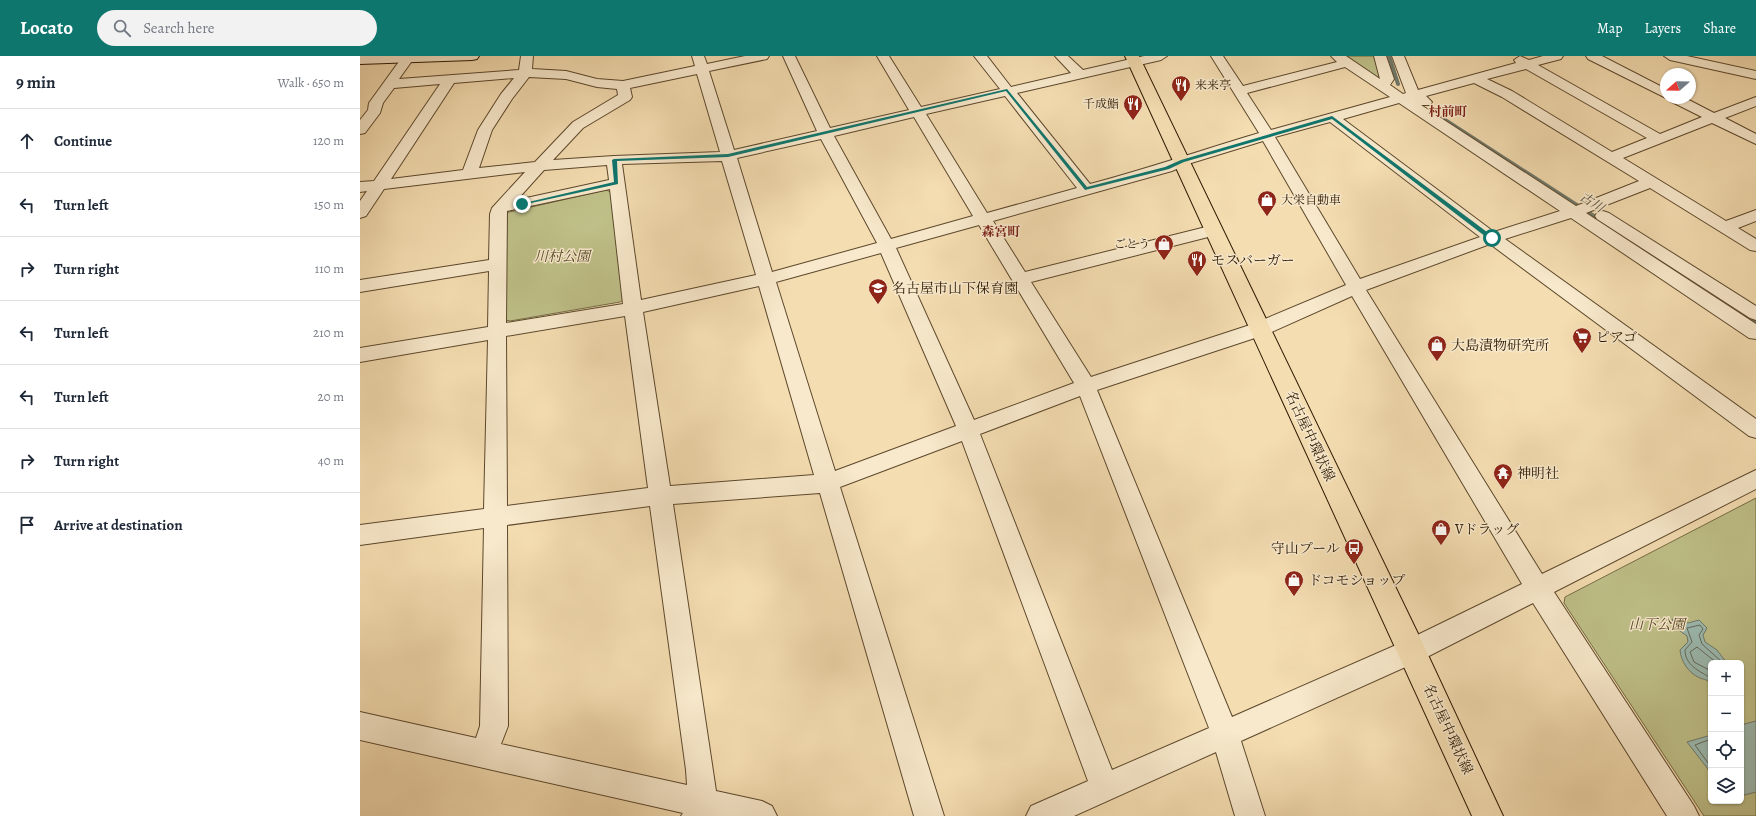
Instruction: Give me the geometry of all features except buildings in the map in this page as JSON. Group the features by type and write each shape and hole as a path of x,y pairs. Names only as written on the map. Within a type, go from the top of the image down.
{"main road":[{"path":"360,60 472,56"},
{"name":"名古屋中環状線","path":"1134,59 1412,650 1488,816"}],"street":[{"path":"470,173 485,130 506,97 525,73 527,56"},
{"path":"390,84 525,73 566,75 597,84 623,84 700,62 763,56"},
{"path":"789,56 825,133 887,246 968,430 1105,788"},
{"path":"883,56 1086,386 1225,734 1250,816"},
{"path":"980,56 1086,189"},
{"path":"1061,56 1080,74"},
{"path":"360,187 379,186 470,173 538,166 614,160 728,156 1080,74 1134,59 1161,56"},
{"path":"1217,56 1268,135 1356,287 1537,588 1684,816"},
{"path":"1380,56 1387,79 1383,86"},
{"path":"1398,56 1407,97"},
{"path":"1513,56 1659,139"},
{"path":"360,355 634,308 766,279 984,220 1086,189 1167,168 1182,161 1268,135 1557,56"},
{"path":"1592,56 1660,91"},
{"path":"1670,56 1707,59 1756,75"},
{"path":"360,130 375,110 376,103 409,58"},
{"path":"1239,91 1342,60 1383,86 1407,97 1581,210 1756,333"},
{"path":"700,62 929,816"},
{"path":"1475,78 1507,94 1756,246"},
{"path":"360,213 450,79"},
{"path":"484,754 494,726 496,397 498,332 497,264 500,208 578,125 625,98 623,84"},
{"path":"1610,158 1756,101"},
{"path":"360,105 376,103"},
{"path":"1687,104 1756,140"},
{"path":"1332,117 1492,238 1756,430"},
{"path":"614,160 660,496 700,809"},
{"path":"360,535 660,496 827,483 1086,386 1260,329 1356,287 1492,238 1581,210 1650,182"},
{"path":"500,208 616,183"},
{"path":"1581,210 1756,314"},
{"path":"1725,227 1756,215"},
{"path":"1020,279 1214,230"},
{"path":"360,286 497,264"},
{"path":"1041,816 1412,650 1756,479"},
{"path":"360,726 484,754 700,809 762,816"}],"green space":[{"path":"1345,56 1377,56 1380,78 1374,77"},
{"name":"川村公園","path":"606,190 611,192 624,299 620,302 510,321 505,320 505,213"},
{"name":"山下公園","path":"1756,498 1756,816 1704,816 1564,603 1565,597"}],"water":[{"path":"1672,619 1688,623 1699,620 1707,628 1703,635 1705,642 1717,650 1725,660 1708,660 1708,681 1696,676 1686,666 1680,650 1688,642 1687,636 1676,628"},
{"path":"1756,721 1756,792 1744,795 1744,732 1744,724"},
{"path":"1708,736 1708,769 1687,742"}],"waterway":[{"name":"古川","path":"1389,56 1398,84"},
{"name":"古川","path":"1442,118 1603,222"},
{"name":"古川","path":"1746,315 1756,321"}],"place":[{"name":"来来亭","path":"1181,102"},
{"name":"千成鮨","path":"1133,121"},
{"name":"大栄自動車","path":"1267,217"},
{"name":"ごとう","path":"1164,261"},
{"name":"モスバーガー","path":"1197,277"},
{"name":"名古屋市山下保育園","path":"878,305"},
{"name":"ピアゴ","path":"1582,354"},
{"name":"大島漬物研究所","path":"1437,362"},
{"name":"神明社","path":"1503,490"},
{"name":"Vドラッグ","path":"1441,546"},
{"name":"守山プール","path":"1354,565"},
{"name":"ドコモショップ","path":"1294,597"}],"district":[{"name":"村前町","path":"1448,111"},
{"name":"森宮町","path":"1001,231"}],"route":[{"path":"522,204 616,183 614,160 728,156 1007,90 1086,189 1167,168 1182,161 1332,117 1492,238"}]}
